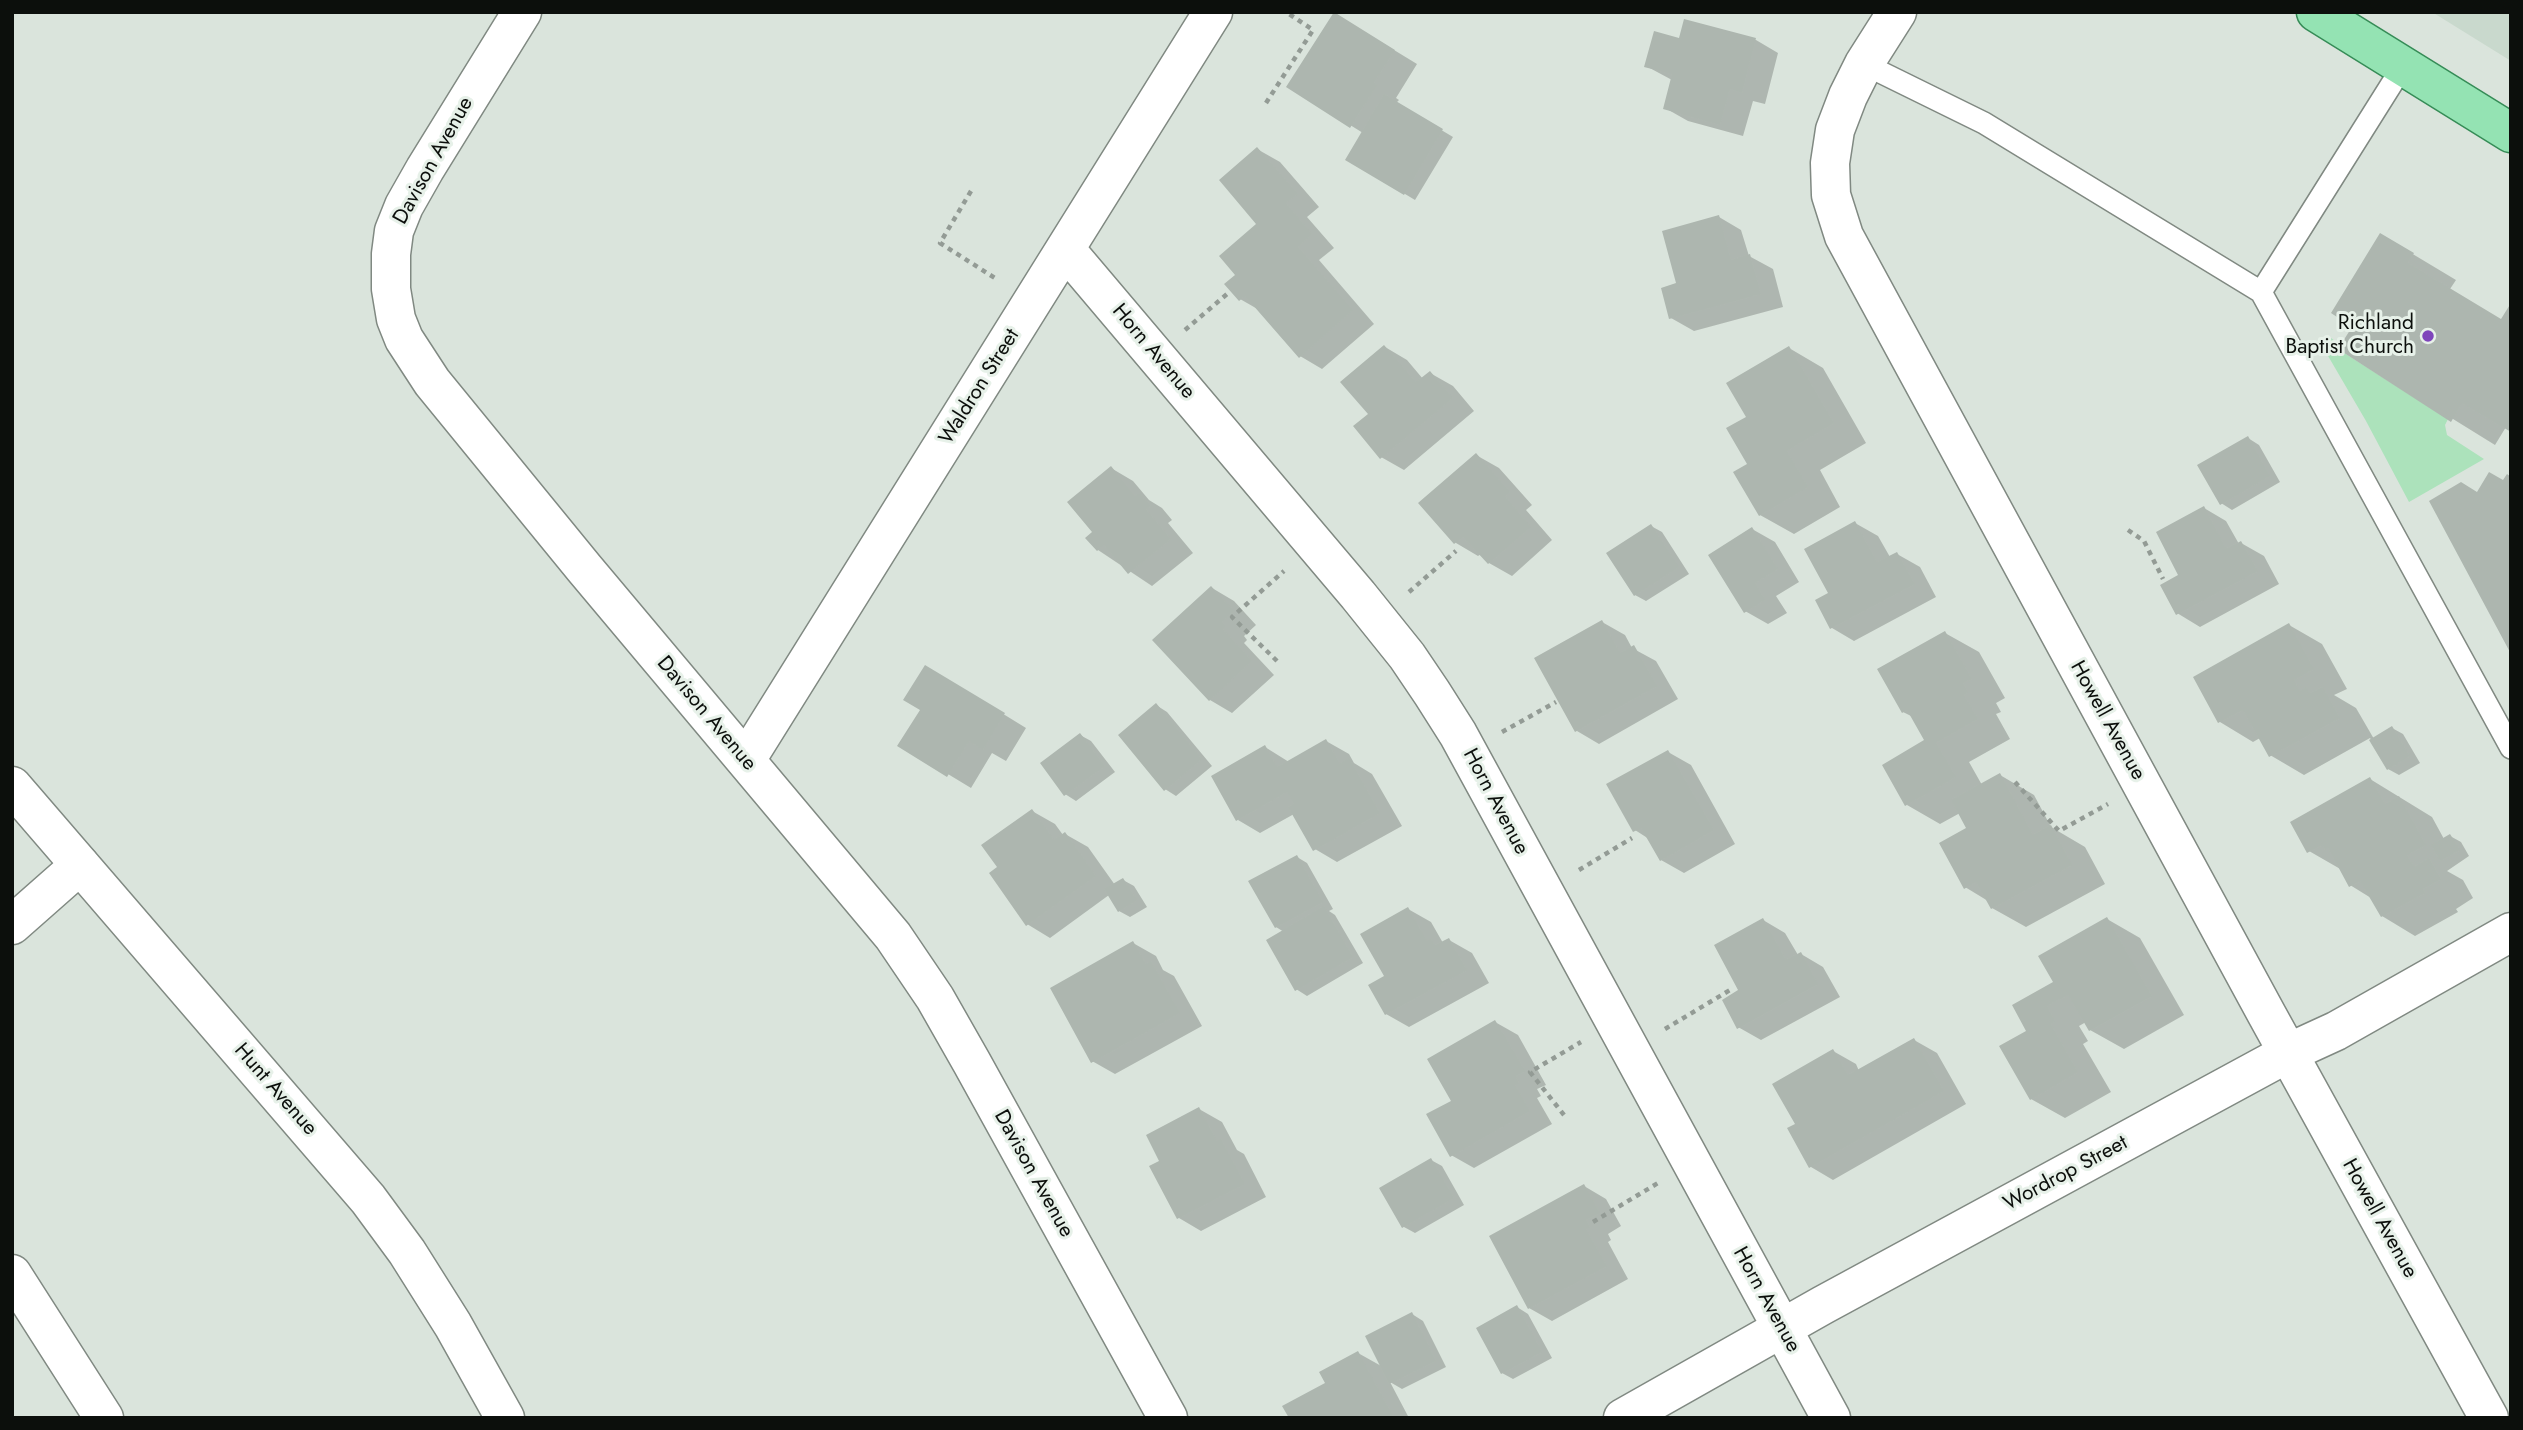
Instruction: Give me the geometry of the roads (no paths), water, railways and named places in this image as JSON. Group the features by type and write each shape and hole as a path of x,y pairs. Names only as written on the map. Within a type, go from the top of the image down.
{"main road":[{"path":"2316,12 2511,133"}],"street":[{"name":"Davison Avenue","path":"522,12 404,206 394,231 391,289 396,319 404,339 432,383 885,926 934,998 1168,1418"},
{"name":"Waldron Street","path":"746,760 1213,12"},
{"name":"Howell Avenue","path":"1897,12 1864,64 1835,130 1830,163 1831,195 1844,236 2489,1418"},
{"name":"Horn Avenue","path":"1066,250 1359,595 1407,656 1458,734 1830,1418"},
{"name":"Hunt Avenue","path":"12,786 368,1199 407,1252 453,1325 505,1418"},
{"path":"12,925 80,865"},
{"name":"Wordrop Street","path":"1623,1418 1781,1328 2288,1053 2336,1031 2511,932"},
{"path":"12,1274 104,1418"}],"lane":[{"path":"1864,64 1984,123 2261,292 2511,748"},
{"path":"2261,292 2403,66"}],"place":[{"name":"Richland Baptist Church","path":"2428,336"}]}
